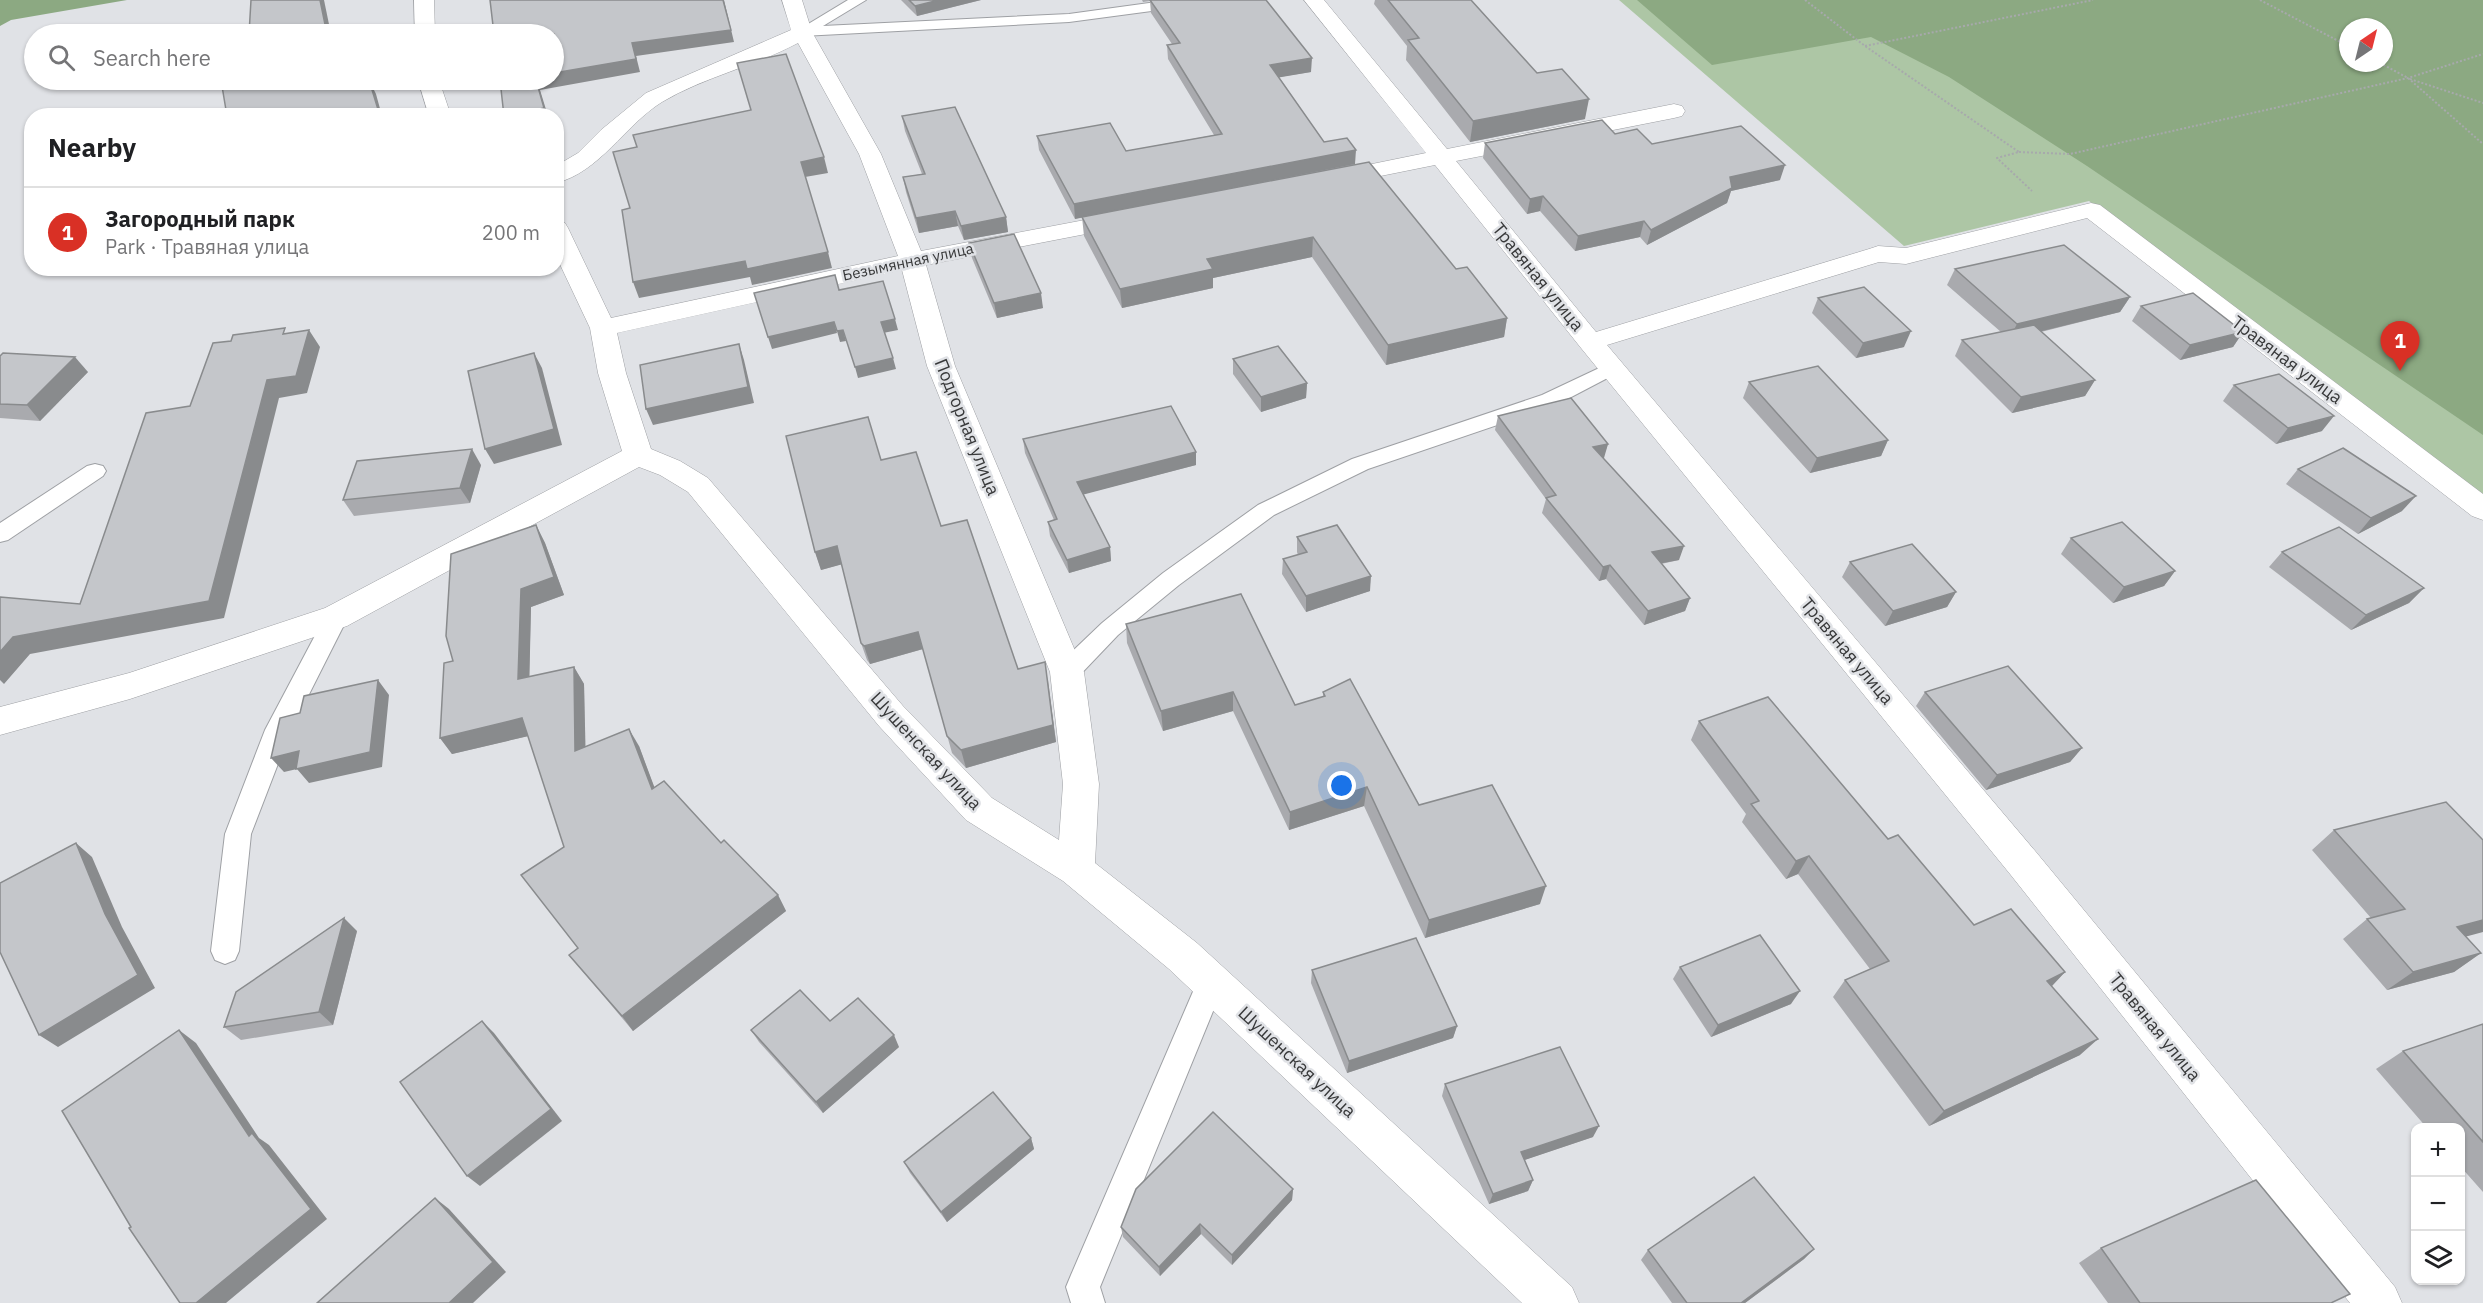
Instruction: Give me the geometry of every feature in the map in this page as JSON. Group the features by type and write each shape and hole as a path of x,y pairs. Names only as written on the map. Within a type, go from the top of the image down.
{"street":[{"path":"424,0 425,24"},
{"name":"Подгорная улица","path":"792,0 802,32 870,154 912,260 940,366 1067,672 1082,784 1076,870"},
{"name":"Травяная улица","path":"1314,0 1444,158 1590,342 2023,863 2379,1303"},
{"path":"564,171 586,158 609,135 654,98 782,43 802,32"},
{"path":"432,90 438,108"},
{"path":"1305,184 1674,111"},
{"name":"Травяная улица","path":"1590,342 1878,254 1906,256 2091,210 2483,509"},
{"name":"Безымянная улица","path":"603,328 912,260 1155,213"},
{"path":"0,721 130,686 336,617 638,455 612,373 603,328 564,245"},
{"name":"Шушенская улица","path":"638,455 670,468 698,485 891,716 979,809 1076,870 1183,956 1556,1303"}],"lane":[{"path":"802,32 860,0"},
{"path":"802,32 1069,18 1204,0"},
{"path":"1067,672 1110,629 1171,579 1266,510 1360,464 1550,400 1612,368"},
{"path":"0,534 95,471"},
{"path":"225,951 238,834 278,730 336,617"},
{"path":"1088,1303 1083,1287 1211,982"}],"path":[{"path":"1805,0 1865,46 2019,152"},
{"path":"1865,46 2092,0"},
{"path":"2260,0 2339,41"},
{"path":"2036,195 1997,158 2019,152 2070,154 2408,78 2483,54"},
{"path":"2393,70 2408,78 2483,103"},
{"path":"2408,78 2483,144"}],"green space":[{"path":"0,0 127,0 11,20 0,26"},
{"path":"1619,0 2483,0 2483,496 2089,201 1904,246"},
{"path":"1637,0 2483,0 2483,435 2087,166 1949,77 1871,37 1712,65"}],"building":[{"path":"251,0 320,0 325,24 250,24"},
{"path":"490,0 723,0 731,30 632,43 636,59 564,71 564,24 493,24"},
{"path":"909,0 939,0 915,6"},
{"path":"1150,0 1266,0 1312,58 1270,65 1324,142 1347,138 1356,150 1074,204 1037,136 1110,123 1126,151 1222,134 1167,45 1180,43"},
{"path":"1388,0 1471,0 1537,73 1562,69 1589,99 1473,121 1408,40 1419,38"},
{"path":"786,54 824,157 801,162 828,252 747,269 745,261 633,282 622,210 630,208 613,152 637,147 633,135 751,110 737,63"},
{"path":"223,90 372,90 378,108 226,108"},
{"path":"501,90 539,90 544,108 503,108"},
{"path":"955,107 1006,217 961,226 955,211 916,218 903,177 925,174 902,116"},
{"path":"1602,120 1615,134 1637,129 1652,144 1741,126 1785,165 1730,177 1732,188 1651,230 1644,221 1578,236 1543,196 1530,199 1485,143"},
{"path":"1369,162 1456,269 1467,267 1507,318 1388,345 1313,237 1207,259 1213,269 1120,289 1082,217"},
{"path":"1014,234 1041,293 994,303 969,243"},
{"path":"2064,245 2130,297 2017,324 1955,269"},
{"path":"835,275 839,290 883,281 895,319 881,322 893,358 855,367 843,330 837,331 834,322 768,337 754,293"},
{"path":"1864,287 1911,331 1863,343 1818,298"},
{"path":"2193,293 2243,332 2190,345 2141,306"},
{"path":"2034,325 2095,380 2021,397 1962,340"},
{"path":"285,328 283,334 309,330 296,376 267,380 209,601 13,637 0,652 0,597 80,604 146,413 190,406 213,343 231,341 233,335"},
{"path":"739,344 748,387 646,409 640,365"},
{"path":"1278,346 1307,383 1261,397 1233,359"},
{"path":"3,353 75,357 27,405 0,404 0,356"},
{"path":"534,353 554,429 485,449 468,371"},
{"path":"1818,366 1888,440 1817,458 1749,382"},
{"path":"2279,374 2334,416 2288,428 2234,385"},
{"path":"1571,398 1608,444 1593,447 1684,546 1652,552 1690,598 1648,611 1610,565 1603,567 1546,498 1556,495 1498,416"},
{"path":"1171,406 1196,452 1077,482 1110,547 1067,560 1048,522 1057,519 1023,439"},
{"path":"868,417 881,460 916,452 941,526 967,520 1018,669 1045,662 1053,725 961,750 947,736 918,632 864,646 861,643 837,546 815,552 786,436"},
{"path":"2343,448 2416,496 2371,518 2298,469"},
{"path":"472,449 460,488 343,500 357,461"},
{"path":"2122,522 2175,571 2124,587 2071,538"},
{"path":"536,525 554,577 521,589 518,679 574,667 575,751 629,729 652,789 664,781 721,843 724,840 778,895 622,1016 569,955 578,948 521,875 564,847 522,718 440,738 444,663 453,661 446,636 451,554"},
{"path":"1337,525 1371,576 1306,596 1283,559 1307,552 1297,537"},
{"path":"2339,527 2424,588 2366,615 2282,552"},
{"path":"1912,544 1956,592 1893,611 1850,562"},
{"path":"1241,594 1295,705 1325,696 1323,692 1350,679 1419,805 1492,785 1546,886 1429,920 1367,787 1290,812 1233,692 1161,711 1126,624"},
{"path":"2008,666 2082,748 1997,775 1925,692"},
{"path":"378,680 370,752 296,769 299,751 271,758 280,718 300,713 304,696"},
{"path":"1768,697 1888,839 1898,835 1974,925 2011,909 2065,972 2047,981 2098,1039 1944,1111 1845,980 1889,961 1809,856 1796,861 1751,804 1759,801 1699,721"},
{"path":"2446,802 2483,840 2483,920 2457,927 2481,953 2413,972 2367,919 2405,909 2334,830"},
{"path":"76,843 105,914 138,975 39,1035 0,952 0,883"},
{"path":"344,918 319,1012 224,1027 236,992"},
{"path":"1760,935 1800,991 1718,1025 1680,967"},
{"path":"1416,938 1457,1026 1349,1061 1312,970"},
{"path":"800,990 830,1021 858,998 894,1035 816,1102 751,1030"},
{"path":"482,1021 551,1109 467,1176 400,1082"},
{"path":"2483,1024 2483,1142 2403,1051"},
{"path":"179,1030 249,1136 252,1133 311,1209 196,1303 180,1303 129,1228 131,1227 62,1111"},
{"path":"1560,1047 1599,1126 1521,1152 1533,1180 1493,1194 1445,1084"},
{"path":"993,1092 1031,1138 941,1212 904,1162"},
{"path":"1213,1112 1293,1189 1232,1255 1200,1224 1159,1267 1121,1227 1136,1189"},
{"path":"1754,1177 1814,1249 1741,1303 1687,1303 1648,1250"},
{"path":"2256,1180 2350,1294 2331,1303 2140,1303 2101,1248"},
{"path":"435,1198 493,1262 449,1303 317,1303"}],"place":[{"name":"Загородный парк","path":"2400,371"}]}
